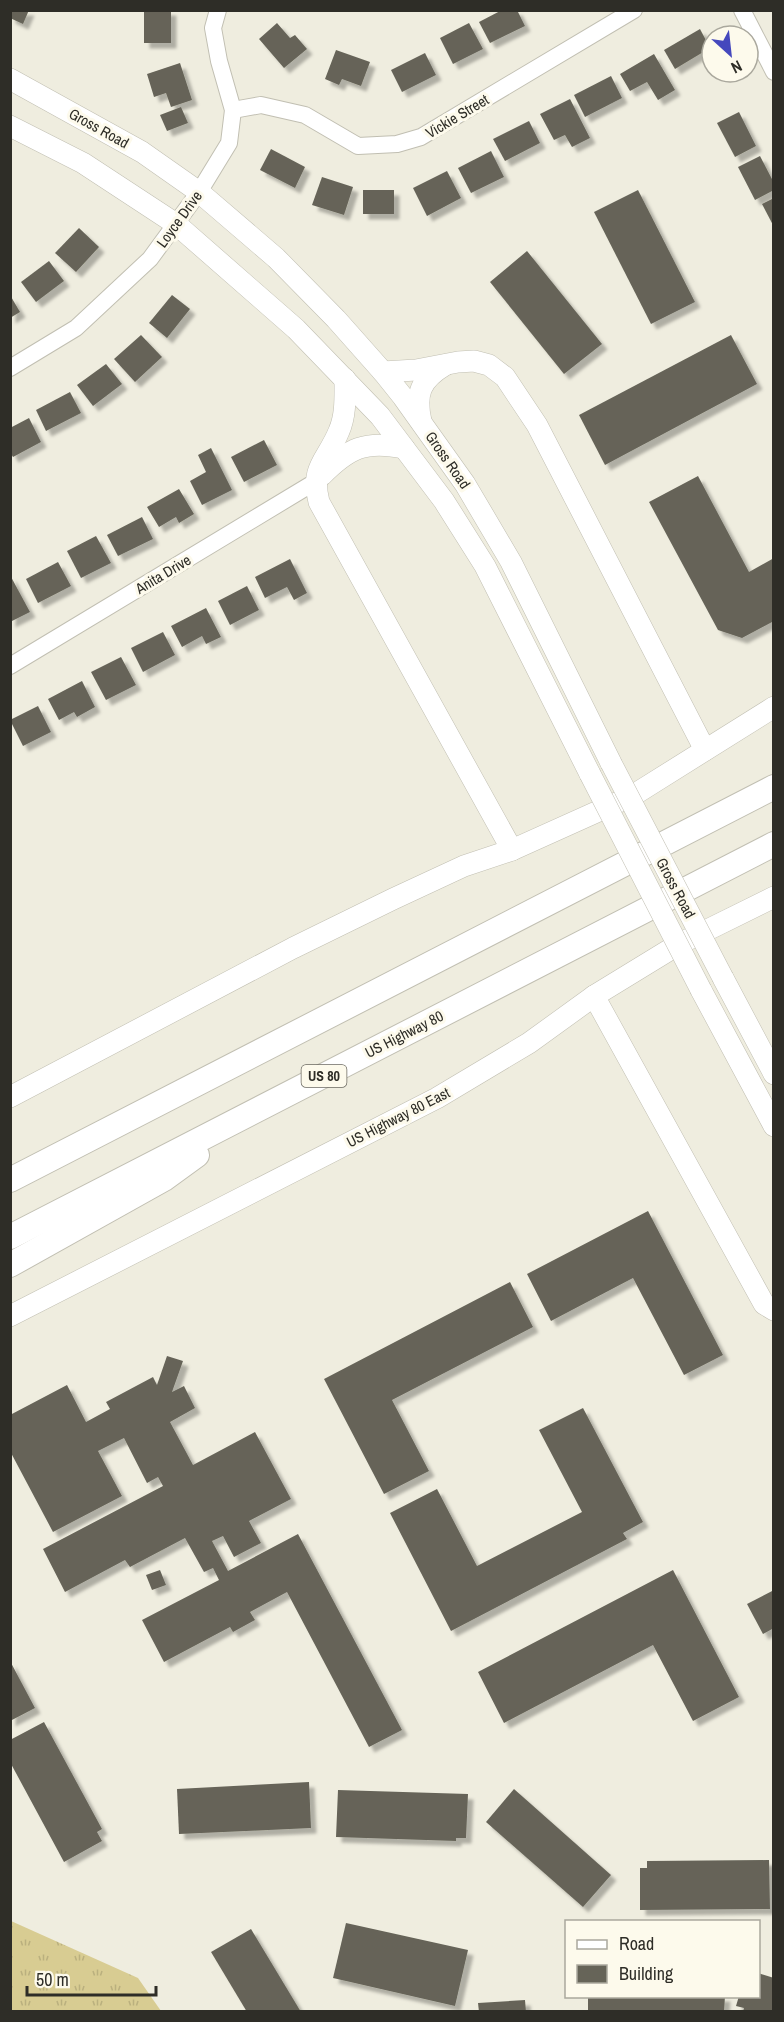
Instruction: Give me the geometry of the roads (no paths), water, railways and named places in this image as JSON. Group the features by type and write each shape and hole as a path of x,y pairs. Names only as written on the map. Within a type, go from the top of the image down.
{"highway":[{"path":"10,1180 774,786"},
{"name":"US Highway 80","path":"10,1237 774,844"},
{"path":"10,1264 164,1179 262,1108"}],"main road":[{"name":"Gross Road","path":"10,79 142,152 199,192 276,258 336,319 383,372 421,421 465,484 511,562 610,763 774,1074"},
{"name":"Gross Road","path":"10,126 83,163 176,224 296,329 380,416 444,501 485,566 701,990 774,1126"},
{"path":"383,372 474,361 489,365 505,377 537,425 705,750"},
{"path":"421,421 418,408 419,393 427,378 445,364"},
{"path":"345,379 345,411 339,432 318,468 315,482 319,502 512,850"},
{"path":"315,482 345,454 363,447 381,444 404,448"},
{"path":"10,1097 293,948 464,866 512,850 632,796 774,707"},
{"name":"US Highway 80 East","path":"10,1316 437,1098 529,1043 594,996 679,944 774,897"},
{"path":"594,996 764,1304 774,1310"}],"street":[{"name":"Loyce Drive","path":"10,368 76,328 150,259 199,192 229,143 233,110 219,61 213,28 218,10"},
{"name":"Vickie Street","path":"233,110 261,105 305,115 358,146 397,144 421,137 634,10"},
{"path":"742,10 774,72"},
{"name":"Anita Drive","path":"10,666 315,482"}]}
